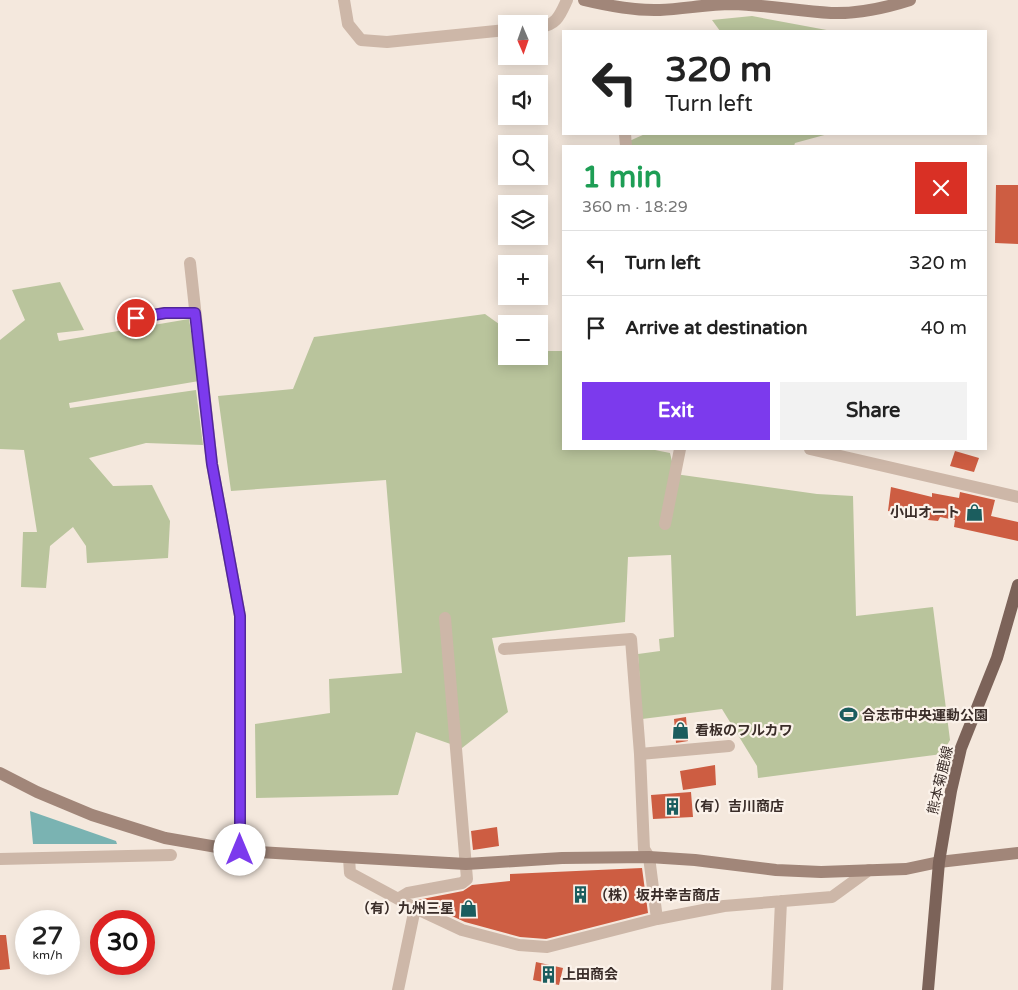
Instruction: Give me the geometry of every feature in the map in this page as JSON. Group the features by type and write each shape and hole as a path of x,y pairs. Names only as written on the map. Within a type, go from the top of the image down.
{"main road":[{"name":"熊本菊鹿線","path":"928,990 939,862 951,792 962,748 997,658 1018,585"}],"street":[{"path":"344,0 348,24 361,40 387,42 498,31"},
{"path":"548,25 558,20 567,0"},
{"path":"584,0 635,9 660,10 741,4 833,13 889,7 910,0"},
{"path":"190,263 212,464 240,616 240,850"},
{"path":"122,320 165,313 195,313"},
{"path":"665,524 680,450"},
{"path":"814,450 1018,497"},
{"path":"398,899 408,893 462,883 466,879 445,618"},
{"path":"504,650 631,640 640,754 644,849 648,857 657,919"},
{"path":"640,754 730,746"},
{"path":"0,773 37,792 92,815 166,838 240,850 466,864 562,858 648,857 695,860 776,870 821,872 906,869 939,862 1018,853"},
{"path":"0,859 170,855"},
{"path":"350,858 350,873 415,908 462,930 519,945 547,947 657,919 724,906 832,896 869,870"},
{"path":"777,990 781,901"},
{"path":"398,990 415,908"}],"green space":[{"path":"752,16 827,30 719,30 712,20"},
{"path":"643,135 824,135 795,143 794,145 620,145"},
{"path":"60,282 84,330 57,333 59,341 189,319 199,381 69,403 70,408 196,390 203,445 146,443 89,458 113,486 152,485 170,521 168,558 87,563 86,546 73,527 50,546 46,588 21,587 23,532 37,532 24,450 0,449 0,340 25,320 12,290"},
{"path":"485,314 498,323 498,365 548,365 548,351 562,351 562,450 655,450 670,453 675,474 817,494 853,496 856,616 933,607 950,740 942,754 758,778 757,766 722,709 642,719 638,654 660,651 659,639 674,637 671,555 628,557 625,622 492,638 508,712 462,748 416,732 398,795 256,798 255,724 330,713 329,679 402,673 386,480 231,491 218,396 293,389 314,337"}],"water":[{"path":"30,811 116,841 117,844 33,844"}],"building":[{"path":"996,185 1018,185 1018,244 995,243"},
{"path":"955,451 979,458 974,472 950,466"},
{"path":"891,487 932,497 932,493 959,498 960,492 995,500 991,516 1018,522 1018,541 954,527 955,520 940,517 938,521 928,520 928,517 888,511"},
{"name":"看板のフルカワ","path":"686,717 688,741 676,743 674,719"},
{"path":"715,765 716,785 683,790 680,771"},
{"name":"（有）吉川商店","path":"691,792 693,817 653,819 651,795"},
{"path":"497,827 499,846 473,850 471,831"},
{"name":"（株）坂井幸吉商店","path":"642,868 648,913 546,939 520,937 465,922 417,900 463,891 472,885 510,881 510,874"},
{"path":"0,935 6,935 10,969 0,970"},
{"name":"上田商会","path":"536,962 563,968 559,985 533,980"}],"place":[{"name":"小山オート","path":"974,512"},
{"name":"合志市中央運動公園","path":"848,715"},
{"name":"看板のフルカワ","path":"681,730"},
{"name":"（有）吉川商店","path":"672,806"},
{"name":"（株）坂井幸吉商店","path":"580,895"},
{"name":"（有）九州三星","path":"468,908"},
{"name":"上田商会","path":"548,974"}],"route":[{"path":"136,318 165,313 195,313 212,464 240,616 240,850"}]}
